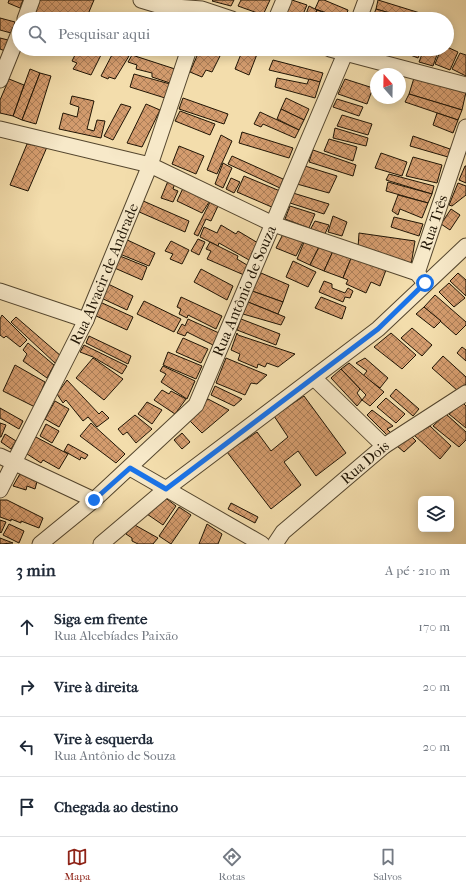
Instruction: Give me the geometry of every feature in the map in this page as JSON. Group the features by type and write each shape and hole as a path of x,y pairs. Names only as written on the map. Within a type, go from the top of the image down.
{"street":[{"path":"27,12 32,0"},
{"path":"142,0 161,3 193,12"},
{"path":"279,12 284,0"},
{"path":"362,12 366,0"},
{"path":"0,80 12,50"},
{"name":"Rua Alvacir de Andrade","path":"0,490 86,320 150,165 187,56"},
{"name":"Rua Antônio de Souza","path":"40,544 94,500 130,468 196,405 344,56"},
{"path":"364,56 466,85"},
{"name":"Rua Três","path":"421,278 466,128"},
{"path":"0,129 150,165 273,224 421,278"},
{"path":"101,544 166,489 378,329 421,278 466,246"},
{"path":"0,291 86,320"},
{"path":"314,378 384,446"},
{"name":"Rua Dois","path":"275,544 283,532 384,446 466,393"},
{"path":"0,456 94,500"},
{"path":"130,468 262,544"}],"building":[{"path":"9,0 23,0 20,8 8,3"},
{"path":"40,0 94,0 89,12 36,12"},
{"path":"234,0 231,6 212,1"},
{"path":"241,0 270,0 264,12 255,12 238,6"},
{"path":"292,0 307,5 304,12 287,12"},
{"path":"319,0 324,0 348,10 347,12 324,12 315,9"},
{"path":"378,0 417,12 386,12 376,9"},
{"path":"309,6 317,10 316,12 307,12"},
{"path":"376,9 386,12 375,12"},
{"path":"0,18 12,21 11,33 0,30"},
{"path":"0,38 8,40 5,51 0,49"},
{"path":"454,50 458,52 450,70 435,64 438,56 454,56"},
{"path":"460,53 466,55 466,76 452,69"},
{"path":"74,56 100,56 91,75 73,69 77,63 72,61"},
{"path":"111,56 129,56 115,79 109,77 108,79 101,76"},
{"path":"131,56 135,56 175,69 170,83 152,77 152,73 136,69 137,65 128,62"},
{"path":"197,56 220,56 212,72 206,70 202,77 190,72"},
{"path":"240,56 256,56 249,75 235,69"},
{"path":"421,56 437,56 433,66 419,62"},
{"path":"273,60 323,73 320,82 269,70"},
{"path":"30,69 40,73 22,120 13,116"},
{"path":"40,73 51,76 36,124 22,120"},
{"path":"134,74 170,84 165,98 130,87"},
{"path":"277,78 307,84 309,79 320,82 315,98 275,87"},
{"path":"414,78 466,92 462,110 409,94"},
{"path":"9,79 24,85 13,116 0,113 0,100"},
{"path":"345,79 370,87 370,96 367,104 338,94"},
{"path":"409,94 462,110 458,120 406,102"},
{"path":"72,96 94,101 87,129 94,131 97,120 105,121 101,138 59,129 63,113 77,117 79,107 70,104"},
{"path":"183,98 228,114 224,124 179,109"},
{"path":"286,98 309,109 304,120 281,109"},
{"path":"337,99 363,107 359,116 333,107"},
{"path":"121,104 131,107 113,140 104,136"},
{"path":"146,104 160,110 142,147 127,143"},
{"path":"281,109 304,120 299,130 277,119"},
{"path":"180,111 215,124 210,135 175,121"},
{"path":"260,112 299,130 295,138 263,124 261,127 254,124"},
{"path":"437,113 458,120 453,133 433,125"},
{"path":"342,115 372,124 368,135 337,126"},
{"path":"335,128 368,138 366,146 333,138"},
{"path":"242,132 293,148 289,158 239,143"},
{"path":"221,135 232,141 217,174 207,170"},
{"path":"413,136 450,149 448,157 410,146"},
{"path":"329,139 357,147 353,161 324,151"},
{"path":"27,144 47,147 28,191 10,185"},
{"path":"179,146 204,156 196,174 172,164"},
{"path":"313,150 356,165 353,176 309,162"},
{"path":"381,153 407,162 402,176 375,168"},
{"path":"232,156 283,179 280,188 228,164"},
{"path":"413,157 442,165 437,183 406,176"},
{"path":"223,163 232,168 223,188 215,184"},
{"path":"305,166 337,176 329,193 297,184"},
{"path":"466,166 466,183 459,180"},
{"path":"389,174 434,186 432,194 386,180"},
{"path":"244,176 280,191 274,208 237,192"},
{"path":"231,178 240,182 234,193 226,189"},
{"path":"168,181 175,183 173,189 178,191 173,202 161,198"},
{"path":"388,182 432,194 428,203 386,191"},
{"path":"458,183 466,186 466,195 452,206 449,205"},
{"path":"184,186 211,199 202,213 177,201"},
{"path":"293,193 329,204 324,214 290,203"},
{"path":"398,195 428,203 422,218 400,209 398,215 392,211"},
{"path":"141,200 189,221 185,232 137,211"},
{"path":"210,202 218,206 211,221 206,219 198,236 194,234"},
{"path":"290,206 315,214 309,228 285,219"},
{"path":"451,209 460,215 450,230 441,224"},
{"path":"333,216 347,222 342,236 328,232"},
{"path":"394,217 423,224 419,236 391,227"},
{"path":"315,221 329,225 324,236 310,230"},
{"path":"221,225 236,234 238,231 258,243 249,260 219,243 218,246 200,237 204,227 217,233"},
{"path":"284,232 304,240 296,256 276,248"},
{"path":"359,233 415,241 411,265 358,248"},
{"path":"121,237 155,253 149,266 115,252"},
{"path":"198,239 205,242 199,255 191,251"},
{"path":"305,240 320,245 310,265 297,259"},
{"path":"171,241 189,250 182,264 170,259 173,254 165,251"},
{"path":"210,242 238,256 237,259 247,265 244,275 207,259 211,251 206,249"},
{"path":"320,245 334,249 324,271 310,265"},
{"path":"334,249 352,256 343,278 324,271"},
{"path":"115,254 147,267 142,280 110,266"},
{"path":"352,256 386,270 380,286 371,282 366,293 346,284 348,280 343,278"},
{"path":"293,261 316,272 308,287 286,277"},
{"path":"201,269 233,286 227,300 194,282"},
{"path":"261,273 289,285 283,302 252,291"},
{"path":"458,273 466,280 466,296 450,281"},
{"path":"324,281 332,284 332,288 345,293 348,288 353,291 350,298 345,297 343,302 319,292"},
{"path":"106,283 133,296 127,310 99,297"},
{"path":"449,283 465,298 454,307 439,292"},
{"path":"252,291 283,302 278,314 248,302"},
{"path":"435,295 466,322 466,325 456,335 424,307"},
{"path":"181,297 222,316 216,329 188,315 187,318 179,314 181,309 177,307"},
{"path":"321,297 346,307 342,319 315,308"},
{"path":"144,301 181,319 174,332 137,314"},
{"path":"100,302 133,317 127,330 94,315"},
{"path":"248,302 285,317 281,325 243,314"},
{"path":"424,307 441,321 434,328 416,314"},
{"path":"2,315 27,340 20,347 6,336 4,338 0,335 0,319"},
{"path":"16,317 61,356 56,364 11,322"},
{"path":"188,319 219,333 213,345 187,332 185,336 177,333 182,324 185,326"},
{"path":"241,319 280,334 276,345 237,330"},
{"path":"412,328 432,345 422,356 401,338"},
{"path":"237,333 238,335 295,354 278,367 267,363 265,367 258,364 257,368 238,360 240,354 231,350"},
{"path":"391,333 416,355 402,369 374,347"},
{"path":"89,336 131,356 128,364 86,343"},
{"path":"183,338 208,349 201,363 176,352"},
{"path":"28,343 54,365 47,378 23,361 27,354 23,350"},
{"path":"84,345 127,366 122,374 93,357 80,352"},
{"path":"462,347 466,350 466,361 457,353"},
{"path":"168,352 202,366 196,379 163,365"},
{"path":"443,356 466,377 466,384 458,391 432,368"},
{"path":"93,358 123,379 104,400 76,378"},
{"path":"226,358 267,375 257,384 251,383 245,395 216,383"},
{"path":"365,358 388,378 380,388 363,376 367,371 356,363"},
{"path":"349,363 384,392 370,406 362,400 366,395 341,369"},
{"path":"15,365 45,382 35,407 3,391"},
{"path":"163,366 195,381 187,399 161,382 166,374 160,371"},
{"path":"341,369 360,389 357,393 362,400 357,406 331,378"},
{"path":"67,380 99,414 102,411 109,418 97,427 88,417 83,421 66,400 63,403 57,394"},
{"path":"215,386 242,399 234,406 211,395"},
{"path":"396,389 419,409 413,416 390,396"},
{"path":"162,390 169,394 171,391 186,399 175,414 154,400"},
{"path":"304,396 346,453 316,476 298,451 284,462 301,485 271,509 227,452 257,432 271,451 288,437 274,416"},
{"path":"386,398 405,414 396,423 377,407"},
{"path":"208,399 229,410 202,433 188,419"},
{"path":"55,401 69,409 59,427 45,419"},
{"path":"147,402 162,410 152,424 138,414"},
{"path":"463,403 466,406 466,428 449,414"},
{"path":"0,408 23,421 19,429 0,418"},
{"path":"372,410 393,426 387,429 391,433 387,435 367,415"},
{"path":"446,414 466,432 466,440 459,447 433,426"},
{"path":"135,415 152,429 136,443 127,432 123,435 118,429"},
{"path":"0,423 6,425 1,437 0,437"},
{"path":"91,423 125,454 116,463 80,436"},
{"path":"46,424 59,431 52,443 40,436"},
{"path":"430,426 451,446 440,459 414,435"},
{"path":"182,433 190,442 182,449 174,440"},
{"path":"5,434 16,441 11,449 1,442"},
{"path":"410,435 416,441 404,452 397,446"},
{"path":"34,436 68,454 59,469 43,460 41,463 24,452"},
{"path":"68,444 88,455 85,459 81,457 80,460 64,451"},
{"path":"21,472 38,478 35,489 27,486 26,490 13,486"},
{"path":"163,496 176,506 163,525 144,512"},
{"path":"0,500 7,500 43,518 39,528 21,521 21,523 0,517"},
{"path":"231,503 258,517 255,523 228,509"},
{"path":"179,507 191,515 171,544 159,536"},
{"path":"0,520 6,522 1,533 0,532"},
{"path":"9,524 24,531 19,543 3,535"},
{"path":"133,524 158,538 153,544 138,544 132,541 132,538 126,534"},
{"path":"207,524 222,534 218,544 199,544"},
{"path":"0,538 13,543 0,544"}],"route":[{"path":"94,500 130,468 166,489 378,329 425,283"}]}
